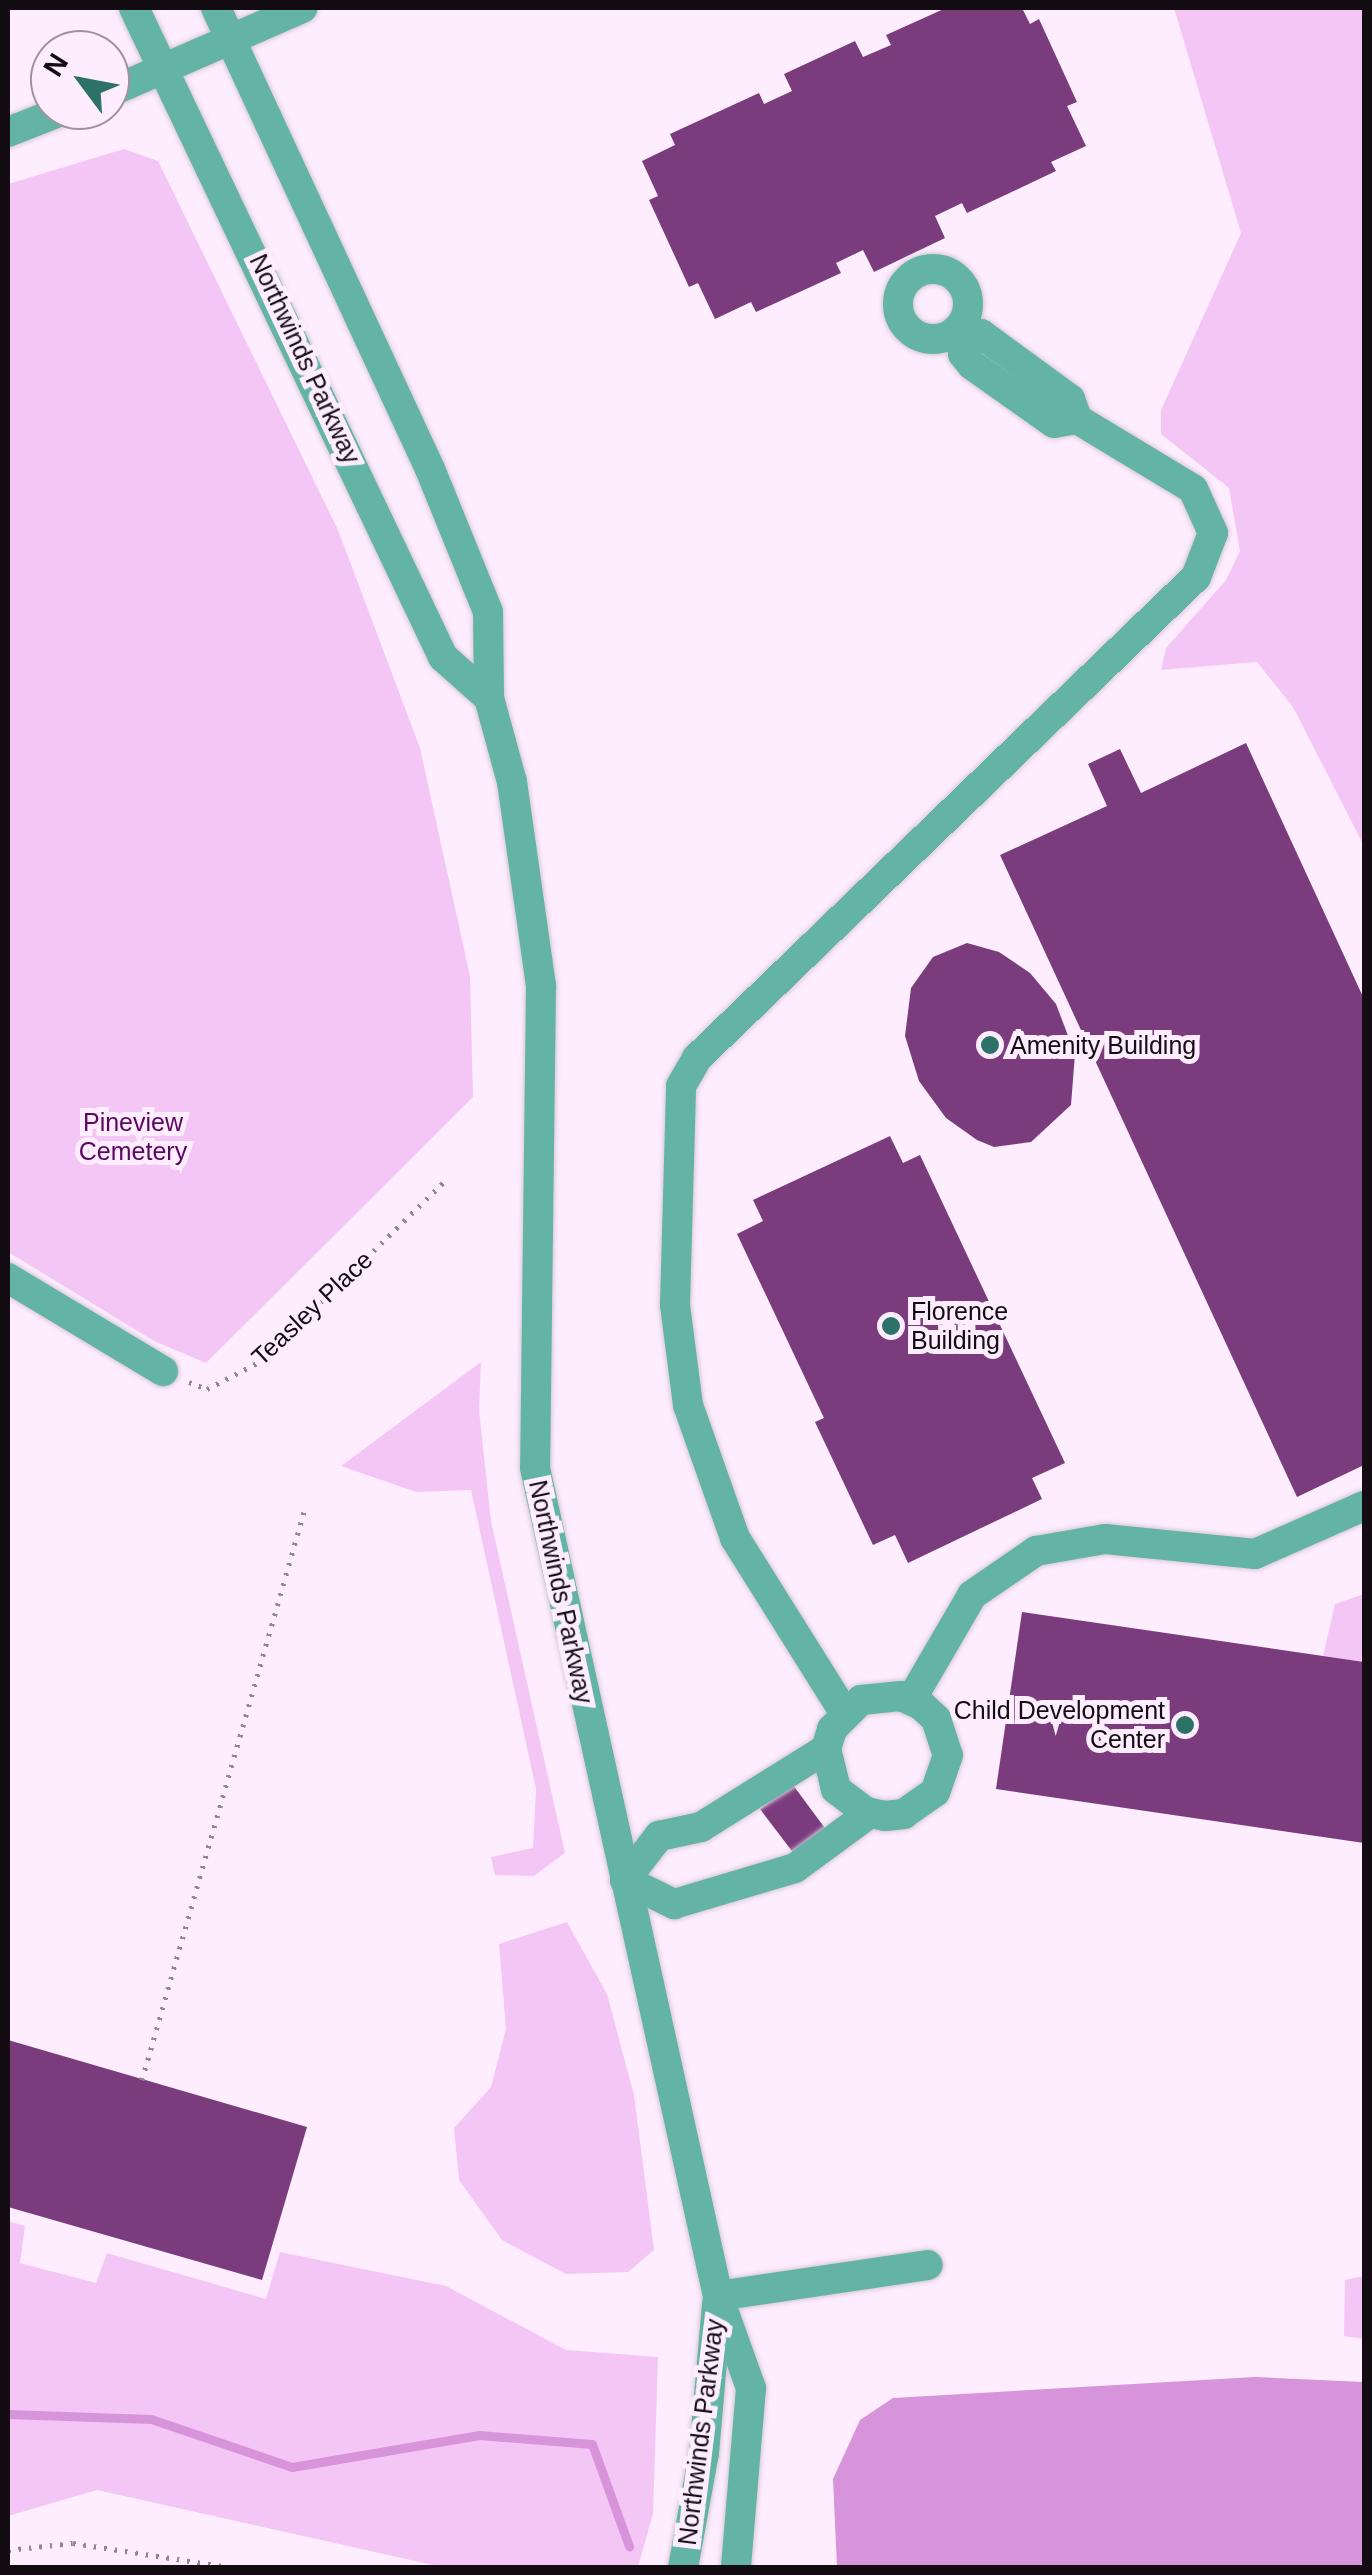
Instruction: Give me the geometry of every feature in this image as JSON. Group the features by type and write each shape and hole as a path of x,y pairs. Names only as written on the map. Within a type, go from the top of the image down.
{"street":[{"name":"Northwinds Parkway","path":"134,8 442,656 490,698"},
{"name":"Northwinds Parkway","path":"216,8 430,469 488,612 490,698 512,782 541,986 535,1468 718,2296 751,2388 736,2568"},
{"path":"130,83 302,8"},
{"path":"844,1712 735,1538 688,1405 675,1305 681,1086 697,1058 1205,562 1213,533 1192,489 1076,419 1070,399 981,334 961,334"},
{"path":"8,1278 163,1372"},
{"path":"911,1700 972,1595 1036,1551 1105,1538 1255,1554 1364,1506"},
{"path":"881,1695 911,1700 936,1719 944,1736 944,1774 922,1805 904,1814 870,1814 795,1868 674,1904 625,1880 660,1836 701,1826 826,1749 844,1712 881,1695"},
{"path":"826,1749 836,1789 870,1814"},
{"path":"718,2296 928,2265"},
{"name":"Northwinds Parkway","path":"684,2568 704,2453 718,2296"}],"path":[{"name":"Teasley Place","path":"163,1372 207,1390 261,1361 444,1182"},
{"path":"142,2080 304,1508"},
{"path":"8,2550 74,2542 234,2568"}],"green space":[{"path":"1174,8 1364,8 1364,846 1293,707 1257,662 1161,670 1166,648 1226,580 1240,551 1229,488 1161,434 1161,410 1241,233"},
{"name":"Pineview Cemetery","path":"124,149 158,161 338,530 420,748 470,976 473,1097 206,1363 154,1341 8,1252 8,184"},
{"path":"481,1362 479,1410 491,1521 565,1853 534,1876 495,1875 491,1857 533,1848 536,1789 471,1490 416,1492 341,1466"},
{"path":"1364,1594 1364,1662 1323,1656 1335,1604"},
{"path":"567,1922 607,1994 634,2095 654,2250 628,2272 566,2274 502,2240 459,2180 454,2128 491,2087 506,2029 499,1944"},
{"path":"8,2221 25,2226 20,2263 96,2283 107,2253 266,2299 280,2252 446,2286 566,2350 658,2357 653,2514 638,2567 442,2567 97,2490 8,2516"},
{"path":"1364,2276 1364,2339 1344,2336 1345,2280"}],"shaded area":[{"path":"1255,2377 1364,2382 1364,2567 837,2567 833,2479 860,2420 893,2398"}],"building":[{"path":"946,8 1022,8 1030,24 1039,19 1077,102 1067,106 1086,146 1051,162 1056,171 967,213 962,203 935,216 945,238 874,272 863,250 836,263 841,273 756,312 751,302 715,319 698,283 689,287 649,200 658,196 642,161 675,145 670,134 759,93 764,104 792,91 784,74 855,41 863,57 891,45 886,35"},
{"path":"1246,743 1364,999 1364,1465 1297,1497 1000,855 1107,806 1088,764 1120,749 1141,793"},
{"name":"Amenity Building","path":"967,943 999,952 1030,973 1056,1004 1075,1054 1071,1105 1031,1142 994,1147 977,1140 946,1118 919,1081 905,1036 911,988 933,957"},
{"name":"Florence Building","path":"890,1136 903,1163 920,1155 1065,1463 1032,1478 1042,1499 908,1563 895,1535 873,1545 815,1422 824,1418 737,1234 763,1221 753,1200"},
{"name":"Child Development Center","path":"1022,1612 1364,1662 1364,1843 996,1789"},
{"path":"793,1785 830,1835 798,1859 760,1809"},
{"path":"8,2040 307,2127 262,2280 8,2207"}],"waterway":[{"path":"8,2414 151,2419 292,2467 479,2435 592,2444 629,2546"}],"place":[{"name":"Amenity Building","path":"990,1045"},
{"name":"Florence Building","path":"891,1326"},
{"name":"Child Development Center","path":"1185,1725"}]}
